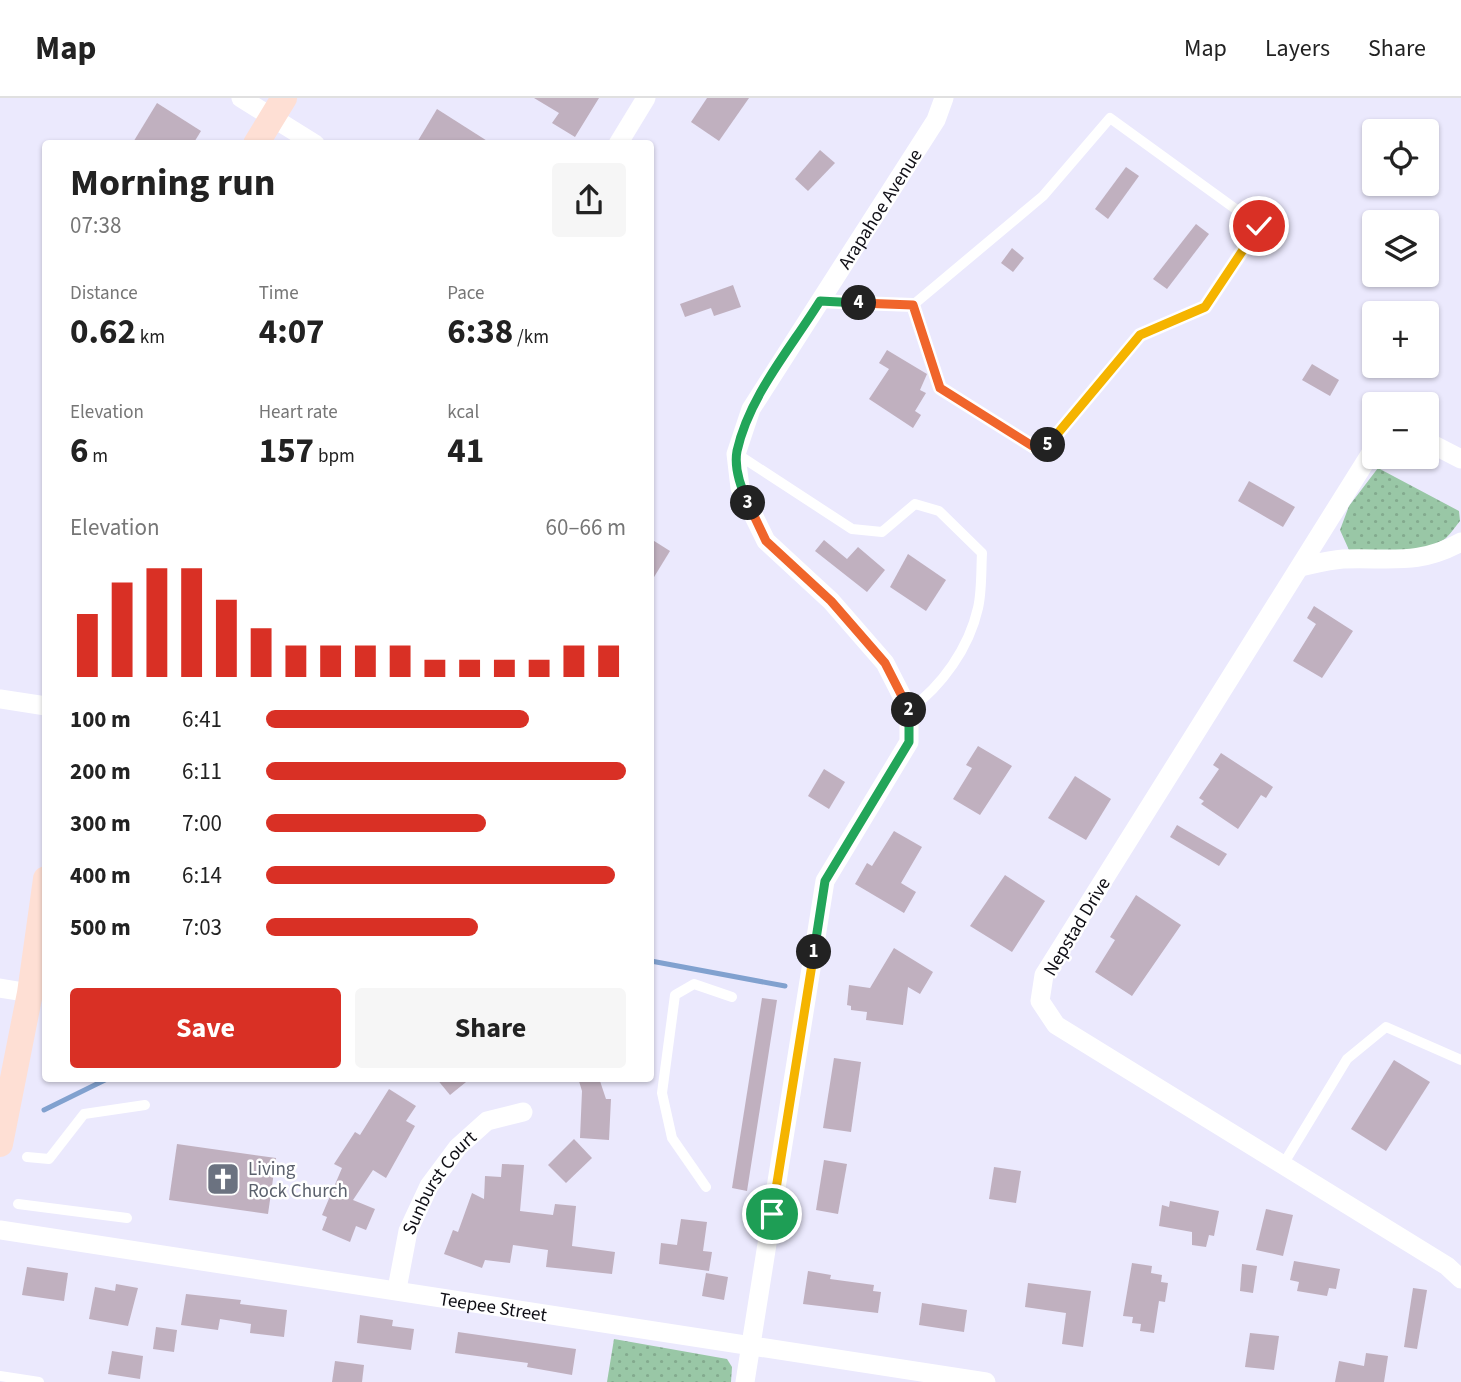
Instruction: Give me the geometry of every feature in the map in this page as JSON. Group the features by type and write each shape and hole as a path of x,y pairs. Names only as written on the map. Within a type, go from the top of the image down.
{"street":[{"path":"241,98 278,108 310,140"},
{"path":"620,140 646,98"},
{"name":"Arapahoe Avenue","path":"745,1382 825,881 909,742 909,710 885,663 831,601 766,541 740,488 736,454 751,409 936,120 944,98"},
{"path":"258,140 278,108"},
{"path":"1439,448 1461,460"},
{"name":"Nepstad Drive","path":"1362,467 1044,975 1040,1001 1056,1025 1284,1163 1447,1266 1461,1279"},
{"path":"1300,567 1343,559 1405,561 1441,554 1461,542"},
{"path":"0,699 42,705"},
{"path":"0,1144 30,993 42,908"},
{"path":"0,988 30,993"},
{"name":"Sunburst Court","path":"397,1289 408,1231 429,1186 458,1147 487,1121 523,1112"},
{"name":"Teepee Street","path":"0,1230 397,1289 977,1381"}],"lane":[{"path":"820,301 913,305 1043,196 1110,118 1259,226 1205,307 1140,335 1049,444 1034,447 940,388 913,305"},
{"path":"736,454 852,529 882,533 915,504 939,511 982,553 978,608 955,664 927,697 909,710"},
{"path":"706,1187 672,1138 662,1093 675,995 694,984 732,997"},
{"path":"1284,1163 1347,1059 1386,1027 1461,1060"},
{"path":"27,1157 49,1159 84,1114 145,1105"},
{"path":"18,1204 127,1218"},
{"path":"0,1376 39,1382"}],"green space":[{"path":"1380,469 1459,511 1460,521 1446,538 1425,547 1385,552 1349,550 1340,530 1349,506"},
{"path":"614,1339 727,1359 732,1367 731,1382 607,1382"}],"building":[{"path":"534,98 599,98 575,137 552,123 559,113"},
{"path":"707,98 749,98 719,141 691,122"},
{"path":"157,103 201,131 195,140 134,140"},
{"path":"437,109 486,140 418,140"},
{"path":"820,150 835,163 808,191 795,179"},
{"path":"1126,167 1139,176 1108,219 1095,209"},
{"path":"1196,224 1209,234 1167,289 1153,279"},
{"path":"1012,248 1024,258 1013,272 1001,263"},
{"path":"733,285 741,307 714,316 711,308 685,317 680,304"},
{"path":"887,350 927,374 920,390 926,393 915,411 921,415 913,428 869,399 889,369 879,363"},
{"path":"1312,364 1339,380 1330,396 1302,380"},
{"path":"1249,481 1295,507 1283,527 1238,501"},
{"path":"824,540 847,559 858,547 885,570 867,592 815,551"},
{"path":"654,541 670,551 654,577"},
{"path":"908,554 946,580 926,611 890,587"},
{"path":"1314,606 1353,631 1322,678 1293,661 1316,624 1307,618"},
{"path":"978,746 1012,766 980,815 953,799 972,768 966,765"},
{"path":"1221,753 1273,787 1266,798 1261,795 1238,829 1201,804 1204,801 1199,798 1219,769 1213,765"},
{"path":"824,769 845,782 829,809 808,796"},
{"path":"1075,776 1111,799 1086,840 1048,818"},
{"path":"1177,825 1227,854 1219,866 1170,837"},
{"path":"894,831 922,847 901,883 916,892 904,913 855,884 867,863 872,866"},
{"path":"1005,875 1045,901 1012,952 970,926"},
{"path":"1136,895 1181,925 1132,996 1095,972 1115,940 1110,937"},
{"path":"894,948 933,972 920,994 908,987 903,1025 866,1020 867,1012 851,1010 851,1006 847,1005 849,985 870,988"},
{"path":"762,998 777,1000 747,1191 732,1188"},
{"path":"834,1058 861,1062 851,1132 823,1128"},
{"path":"1394,1060 1430,1082 1386,1151 1351,1129"},
{"path":"439,1082 466,1082 450,1095"},
{"path":"579,1082 600,1082 606,1099 611,1099 609,1140 580,1138 582,1091"},
{"path":"389,1089 416,1106 406,1121 415,1126 386,1178 373,1170 353,1200 375,1209 366,1230 356,1226 350,1242 322,1230 327,1217 322,1215 342,1168 334,1164 355,1132 360,1135"},
{"path":"574,1139 592,1158 566,1183 548,1165"},
{"name":"Living Rock Church","path":"177,1144 276,1158 268,1214 169,1200"},
{"path":"824,1160 847,1164 838,1214 816,1210"},
{"path":"502,1164 524,1165 520,1211 553,1215 555,1204 576,1206 572,1246 615,1252 612,1274 546,1267 548,1250 513,1245 510,1263 485,1260 482,1268 444,1254 453,1230 458,1232 472,1193 484,1199 485,1176 501,1177"},
{"path":"994,1167 1021,1171 1016,1203 989,1199"},
{"path":"1170,1201 1219,1211 1214,1236 1209,1235 1206,1247 1192,1245 1192,1232 1159,1226 1162,1205 1169,1207"},
{"path":"1266,1209 1293,1215 1283,1256 1256,1250"},
{"path":"681,1219 707,1222 703,1251 712,1252 709,1271 659,1264 661,1243 677,1245"},
{"path":"1294,1261 1340,1269 1336,1289 1329,1288 1327,1296 1297,1291 1299,1282 1290,1280"},
{"path":"1132,1263 1152,1266 1151,1273 1162,1275 1161,1282 1168,1283 1165,1302 1159,1301 1154,1333 1140,1331 1141,1324 1132,1323 1133,1317 1123,1316"},
{"path":"1242,1264 1257,1266 1253,1293 1240,1291"},
{"path":"27,1267 68,1273 64,1301 22,1295"},
{"path":"808,1271 831,1275 830,1279 874,1285 873,1291 881,1292 878,1313 803,1304"},
{"path":"706,1273 728,1277 724,1300 702,1296"},
{"path":"1028,1283 1091,1291 1083,1347 1062,1344 1066,1313 1025,1307"},
{"path":"116,1284 138,1288 128,1326 89,1319 95,1287 115,1291"},
{"path":"1413,1288 1427,1290 1417,1349 1404,1347"},
{"path":"186,1294 241,1300 240,1304 287,1310 284,1337 250,1333 251,1324 220,1319 218,1330 181,1325"},
{"path":"922,1303 967,1310 964,1332 919,1325"},
{"path":"360,1315 393,1320 392,1326 414,1329 411,1350 357,1343"},
{"path":"156,1327 177,1330 174,1352 153,1349"},
{"path":"458,1332 576,1349 572,1375 527,1367 528,1363 455,1353"},
{"path":"1250,1333 1279,1336 1274,1370 1245,1367"},
{"path":"112,1351 143,1356 140,1379 108,1374"},
{"path":"1366,1353 1388,1356 1384,1382 1335,1382 1339,1361 1364,1366"},
{"path":"335,1361 364,1365 362,1382 332,1382"}],"waterway":[{"path":"654,962 785,986"},
{"path":"44,1110 101,1082"}],"place":[{"name":"Living Rock Church","path":"223,1179"}],"route":[{"path":"772,1214 825,881 909,742 909,710 885,663 831,601 766,541 740,488 736,454 751,409 820,301 913,305 940,388 1034,447 1049,444 1140,335 1205,307 1259,226"}]}
